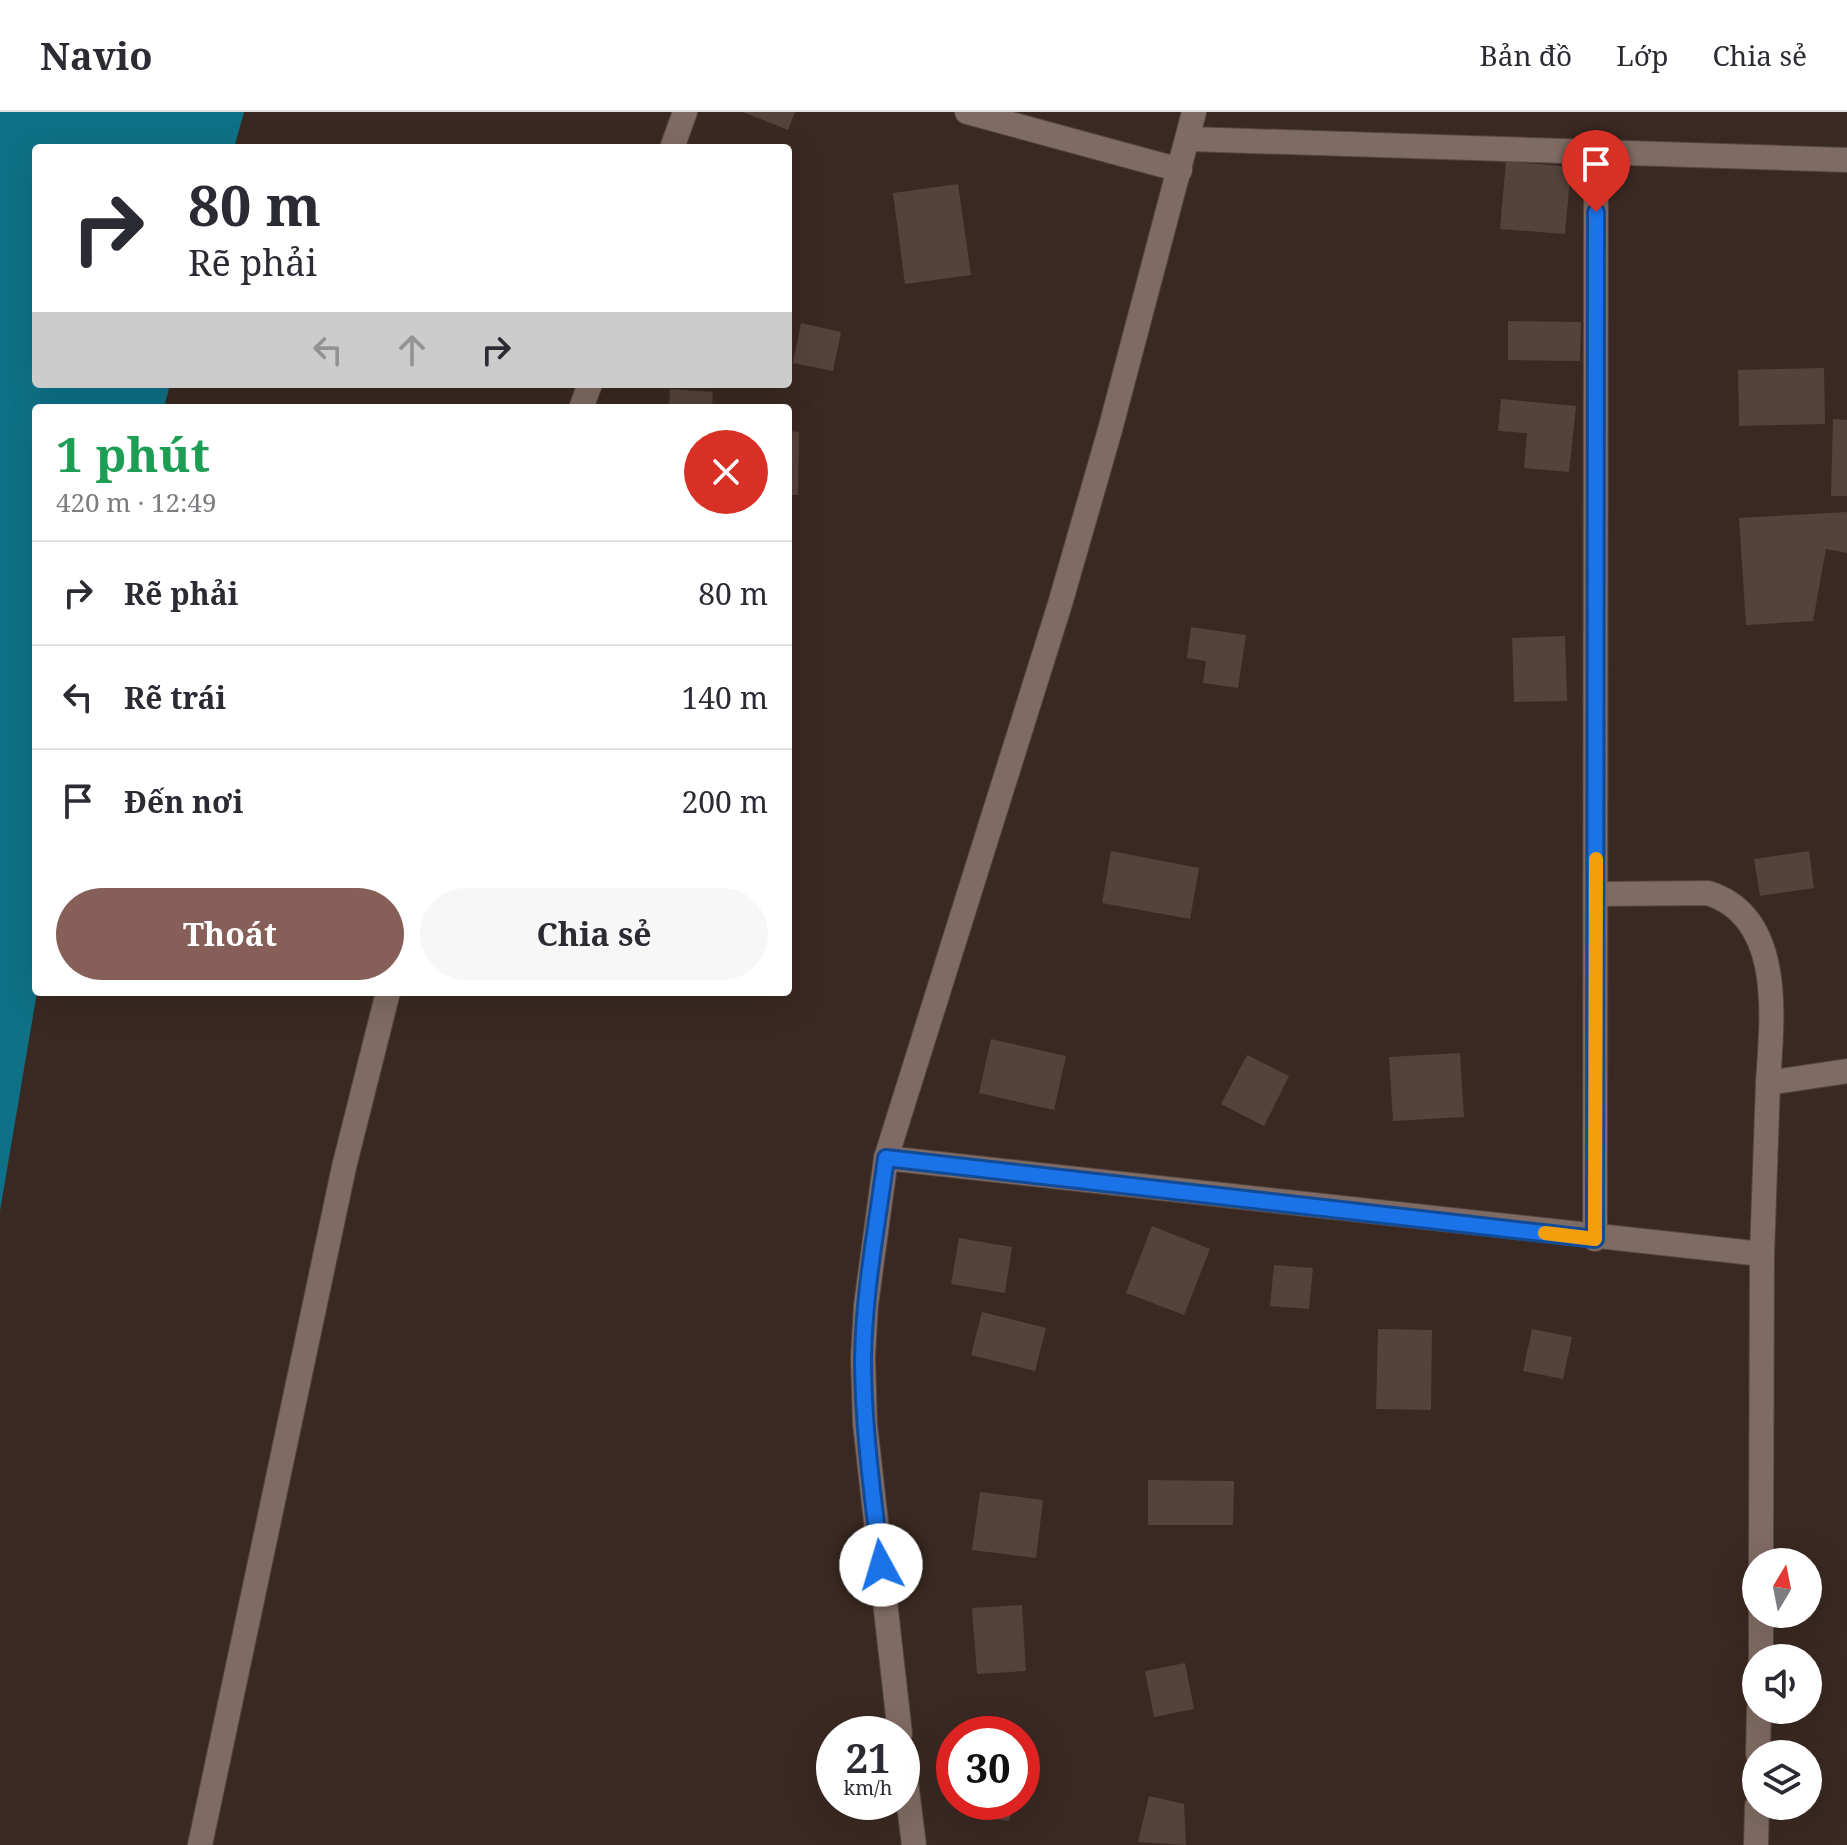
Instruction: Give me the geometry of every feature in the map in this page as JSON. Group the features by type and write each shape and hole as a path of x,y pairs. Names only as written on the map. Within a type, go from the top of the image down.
{"street":[{"path":"673,144 685,112"},
{"path":"967,112 1180,170"},
{"path":"898,1716 864,1397 866,1305 886,1158 1060,604 1194,112"},
{"path":"1189,139 1847,160"},
{"path":"1595,1239 1596,151"},
{"path":"1596,894 1708,893 1722,898 1747,916 1759,936 1770,981 1762,1254 1761,1548"},
{"path":"200,1845 344,1167 387,996"},
{"path":"1768,1083 1847,1071"},
{"path":"886,1158 1595,1239 1762,1254"},
{"path":"911,1820 914,1845"},
{"path":"1756,1845 1757,1820"}],"water":[{"path":"0,112 244,112 235,144 32,144 32,388 169,388 165,404 32,404 32,996 36,996 0,1211"}],"building":[{"path":"743,112 795,112 788,130"},
{"path":"1506,161 1571,167 1565,234 1500,229"},
{"path":"958,184 971,275 905,284 893,193"},
{"path":"1508,321 1581,322 1580,361 1508,360"},
{"path":"801,323 841,332 833,371 793,363"},
{"path":"1824,368 1825,424 1739,426 1738,370"},
{"path":"670,389 713,392 712,404 669,404"},
{"path":"1501,399 1576,406 1569,472 1524,468 1527,433 1498,431"},
{"path":"1833,419 1847,420 1847,496 1831,496"},
{"path":"792,431 799,432 798,495 792,495"},
{"path":"1847,512 1847,553 1826,549 1813,621 1746,625 1739,518"},
{"path":"1191,627 1246,635 1238,688 1203,683 1206,661 1187,658"},
{"path":"1565,636 1567,701 1514,702 1512,638"},
{"path":"1111,851 1199,868 1190,919 1102,903"},
{"path":"1809,851 1814,888 1760,896 1754,859"},
{"path":"991,1039 1066,1056 1054,1110 979,1093"},
{"path":"1460,1053 1464,1117 1393,1121 1389,1057"},
{"path":"1247,1055 1289,1076 1264,1126 1221,1104"},
{"path":"1152,1226 1210,1249 1184,1315 1126,1293"},
{"path":"959,1238 1012,1247 1005,1293 951,1284"},
{"path":"1274,1265 1313,1268 1309,1309 1270,1306"},
{"path":"982,1312 1046,1328 1035,1371 971,1355"},
{"path":"1378,1329 1432,1330 1431,1410 1376,1409"},
{"path":"1532,1329 1572,1337 1563,1379 1523,1371"},
{"path":"1148,1480 1234,1481 1233,1525 1148,1525"},
{"path":"980,1492 1043,1500 1036,1558 972,1550"},
{"path":"1022,1605 1026,1671 977,1674 972,1608"},
{"path":"1185,1663 1194,1709 1154,1717 1145,1671"},
{"path":"1149,1796 1184,1804 1186,1845 1138,1842"}],"slow traffic":[{"path":"1545,1233 1595,1239 1596,859"}],"route":[{"path":"881,1565 865,1424 863,1357 866,1305 886,1158 1595,1239 1596,212"}]}
